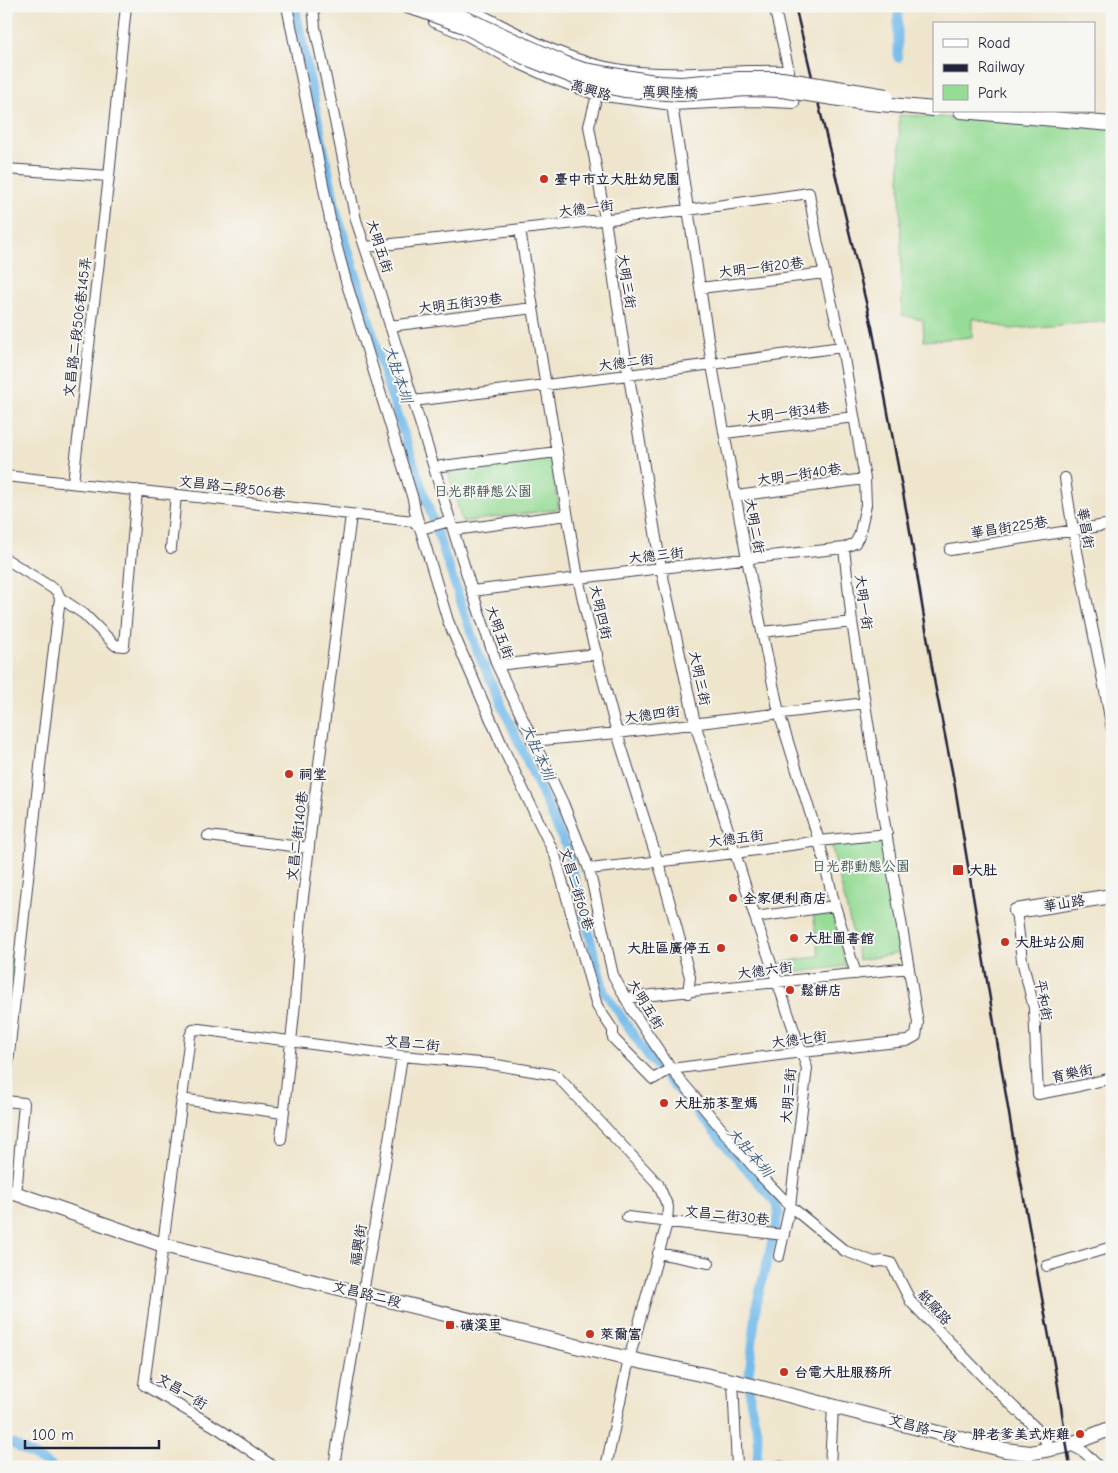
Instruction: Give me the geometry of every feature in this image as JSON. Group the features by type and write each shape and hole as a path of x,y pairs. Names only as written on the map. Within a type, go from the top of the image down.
{"street":[{"name":"文昌路二段506巷145弄","path":"73,482 109,176 126,6"},
{"name":"文昌二街60巷","path":"287,6 332,229 448,621 505,752 555,855 597,1006 613,1030 613,1038 653,1079 671,1069"},
{"name":"大明五街","path":"313,6 314,27 354,210 413,401 497,665 562,803 589,869 613,975 625,998 671,1069 761,1176 790,1206"},
{"name":"萬興陸橋","path":"438,6 564,63 610,76 660,83 782,79 873,94 933,100"},
{"name":"萬興路","path":"464,6 554,51 592,64 621,70 672,74 753,70 789,72 774,6"},
{"name":"萬興陸橋","path":"411,8 464,26 524,57 586,82 624,90 680,94 748,89 782,90 858,102 933,109"},
{"name":"萬興路","path":"411,8 414,14 466,35 525,66 597,95 672,105 753,101 794,103"},
{"path":"753,70 753,101"},
{"name":"大明二街","path":"672,74 672,105 700,288 747,559 779,713 819,841 856,974"},
{"name":"大明三街","path":"597,95 589,126 606,219 628,375 661,568 695,723 776,982 807,1068 790,1206 779,1256"},
{"path":"973,112 1112,124"},
{"path":"1064,112 1112,117"},
{"path":"6,169 109,176"},
{"name":"大德一街","path":"366,247 688,210 808,193 825,273"},
{"name":"大明四街","path":"520,230 578,578 617,732 664,878 690,977 688,993"},
{"path":"825,273 842,347 865,479 866,505 859,536 855,543 844,548"},
{"name":"大明一街20巷","path":"700,288 825,273"},
{"name":"大明五街39巷","path":"390,326 533,308"},
{"name":"大德二街","path":"413,401 712,365 842,347"},
{"name":"大明一街34巷","path":"724,433 854,418"},
{"path":"434,467 557,452"},
{"name":"文昌路二段506巷","path":"6,476 413,521 421,529"},
{"name":"華昌街","path":"1065,478 1072,530 1106,692 1112,730"},
{"name":"大明一街40巷","path":"736,496 865,479"},
{"path":"60,598 84,614 115,645 124,646 137,490"},
{"path":"172,548 176,495"},
{"name":"文昌二街140巷","path":"280,1138 309,848 350,515"},
{"path":"421,529 567,515"},
{"name":"華昌街225巷","path":"950,550 1112,524"},
{"name":"大德三街","path":"472,591 844,548"},
{"name":"大明一街","path":"844,548 852,622 918,1023"},
{"path":"6,559 57,590 60,598 6,1082"},
{"path":"762,632 852,622"},
{"path":"497,665 596,654"},
{"name":"大德四街","path":"532,741 865,703"},
{"name":"大德五街","path":"589,869 887,834"},
{"path":"208,836 309,848"},
{"name":"華山路","path":"1016,911 1112,896"},
{"path":"755,917 836,906"},
{"name":"平和街","path":"1016,911 1022,960 1034,1008 1038,1094"},
{"name":"大德六街","path":"625,998 688,993 909,968"},
{"name":"大德七街","path":"671,1069 907,1041 916,1036 918,1023"},
{"name":"文昌二街","path":"164,1245 181,1099 190,1036 193,1030 199,1029 402,1056 491,1064 557,1076 658,1184 668,1207 667,1223 629,1359 606,1467"},
{"name":"福興街","path":"334,1467 402,1056"},
{"name":"育樂街","path":"1038,1094 1112,1078"},
{"path":"181,1099 283,1113"},
{"path":"6,1101 24,1103 11,1192"},
{"name":"文昌路二段","path":"11,1192 164,1245 629,1359 733,1381"},
{"name":"紙廠路","path":"790,1206 845,1251 874,1262 892,1263 911,1302 1041,1434 1050,1449"},
{"name":"文昌二街30巷","path":"627,1218 784,1235"},
{"name":"文昌一街","path":"164,1245 144,1385 219,1430 274,1467"},
{"path":"1047,1266 1112,1247"},
{"path":"658,1253 709,1263"},
{"path":"733,1381 737,1467"},
{"name":"文昌路一段","path":"733,1381 1004,1450 1030,1453 1071,1445 1112,1428"},
{"path":"830,1467 834,1406"},
{"path":"1071,1445 1084,1452 1100,1467"},
{"path":"777,1466 784,1467"}],"green space":[{"path":"899,115 1112,126 1112,321 1011,329 972,318 972,337 924,341 923,320 902,315"},
{"name":"日光郡靜態公園","path":"550,455 559,509 462,522 447,467"},
{"name":"日光郡動態公園","path":"881,836 902,953 859,960 831,843"},
{"path":"831,908 846,966 776,975 773,964 819,956 813,912"},
{"path":"6,955 14,955 10,999 6,999"}],"waterway":[{"name":"大肚本圳","path":"295,6 337,213 363,297 383,372 478,653 567,849 604,991 648,1056 775,1202 779,1213 757,1302 749,1375 750,1400 758,1435 757,1467"},
{"path":"898,6 898,58"},
{"path":"6,1440 53,1467"}],"railway":[{"path":"795,6 872,327 909,525 935,685 954,781 1014,1144 1058,1386 1070,1467"}],"place":[{"name":"臺中市立大肚幼兒園","path":"544,179"},
{"name":"祠堂","path":"289,774"},
{"name":"大肚","path":"958,870"},
{"name":"全家便利商店","path":"733,898"},
{"name":"大肚圖書館","path":"794,938"},
{"name":"大肚站公廁","path":"1005,942"},
{"name":"大肚區廣停五","path":"721,948"},
{"name":"鬆餅店","path":"790,990"},
{"name":"大肚茄苳聖媽","path":"664,1103"},
{"name":"磺溪里","path":"450,1325"},
{"name":"萊爾富","path":"590,1334"},
{"name":"台電大肚服務所","path":"784,1372"},
{"name":"胖老爹美式炸雞","path":"1080,1434"}]}
